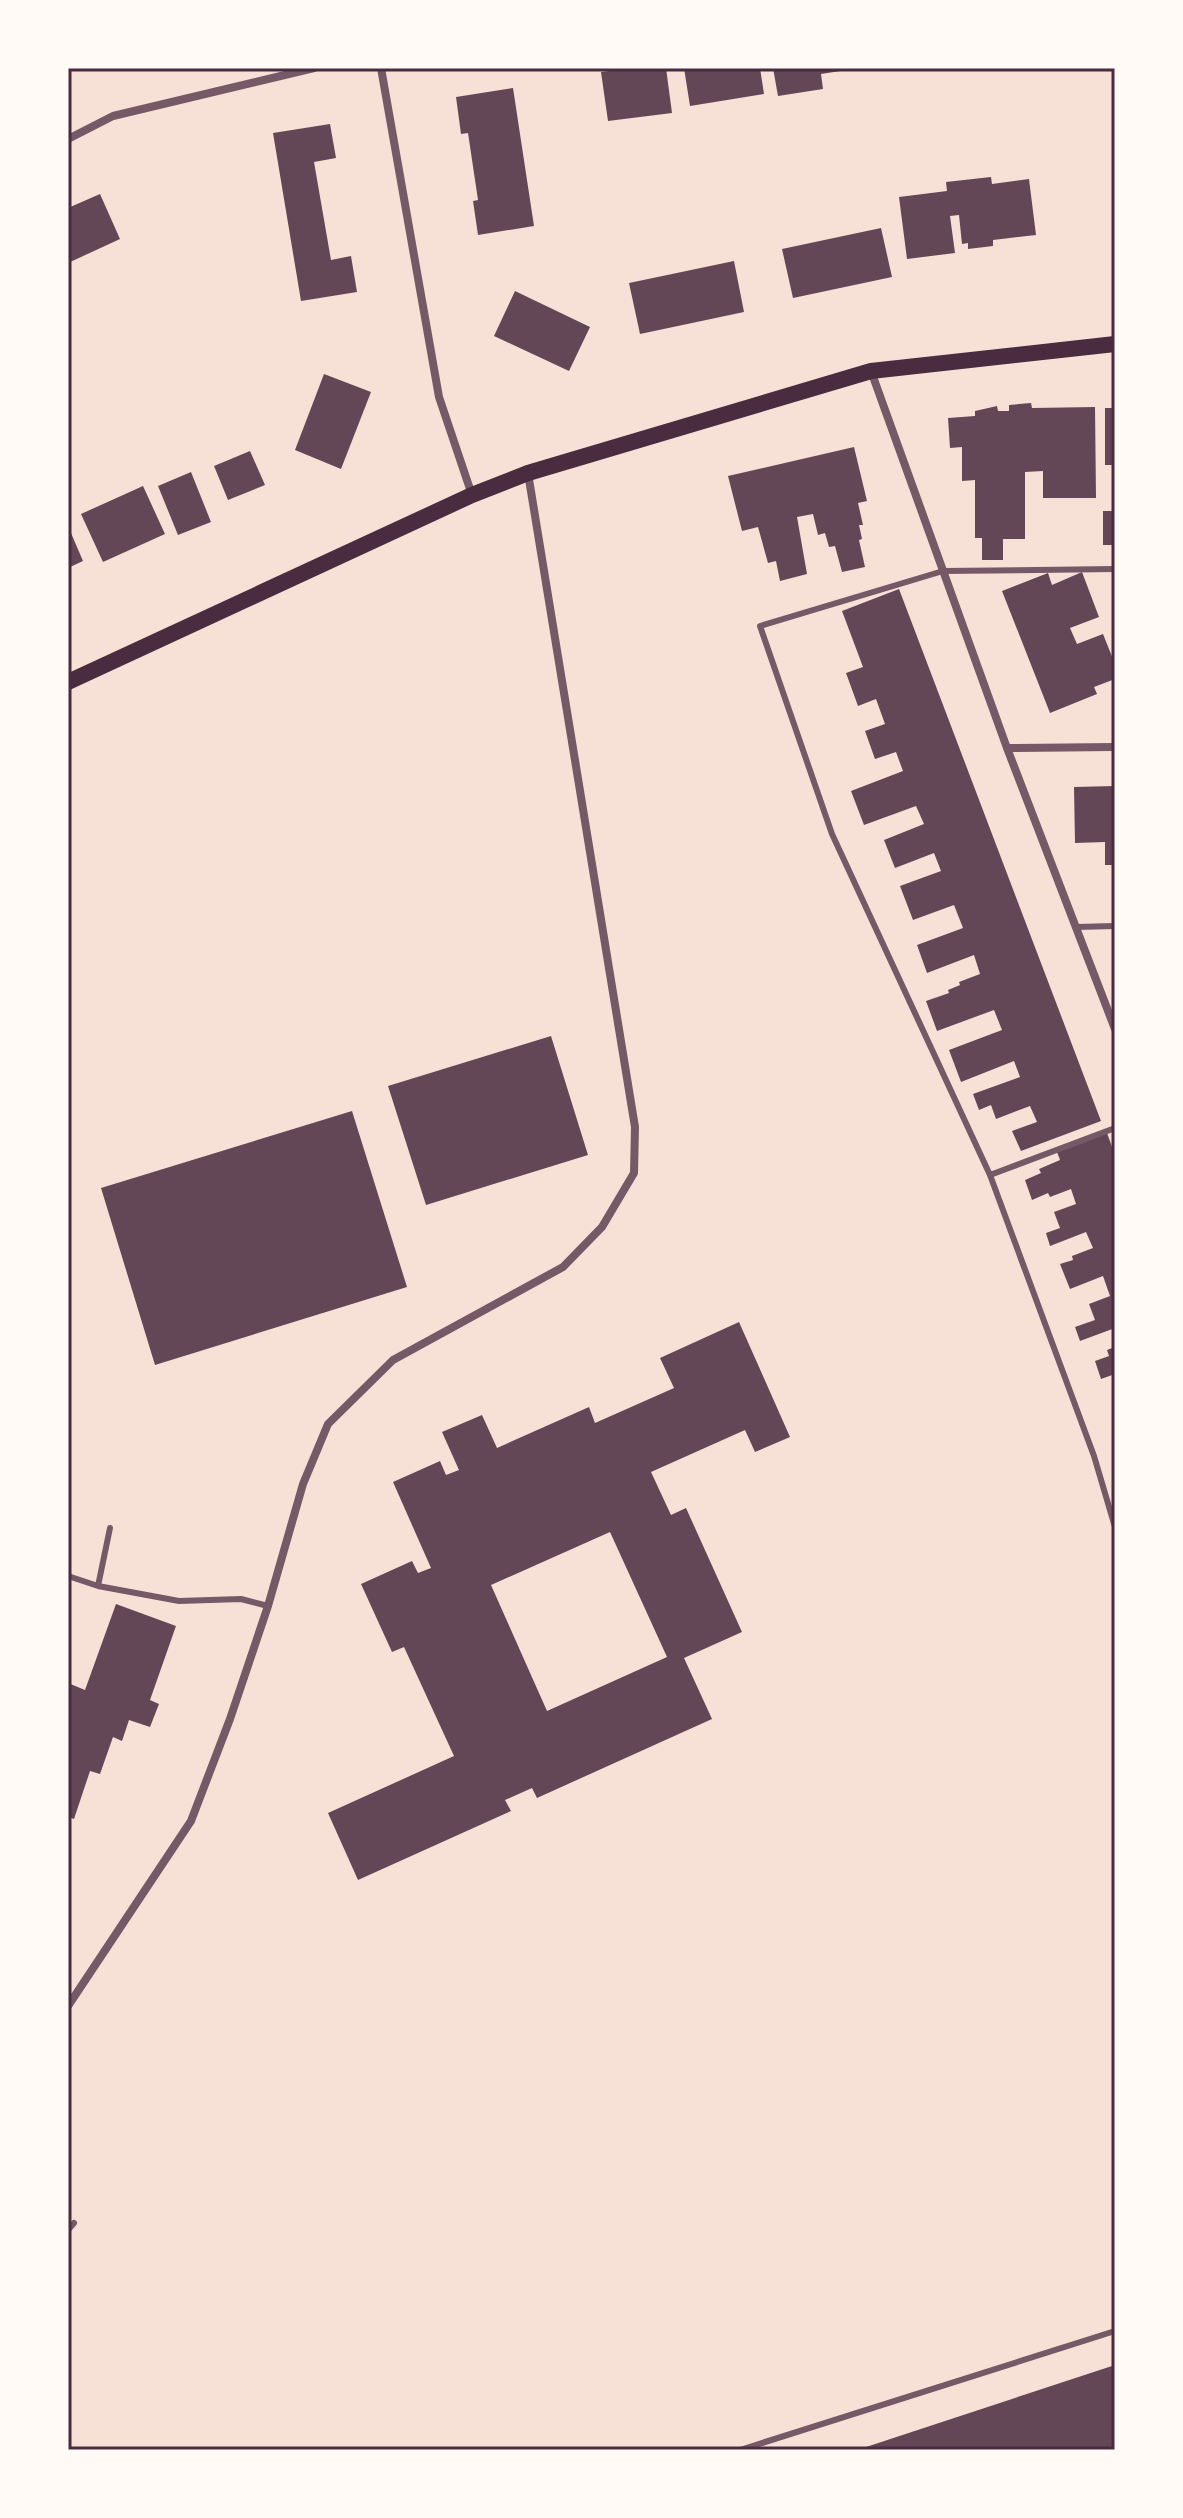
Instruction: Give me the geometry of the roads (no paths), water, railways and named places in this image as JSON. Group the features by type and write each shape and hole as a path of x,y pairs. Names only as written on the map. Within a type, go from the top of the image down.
{"main road":[{"path":"68,682 472,495 528,473 871,371 1115,344"}],"street":[{"path":"68,139 113,116 314,68"},
{"path":"381,68 439,397 472,495"},
{"path":"871,371 1007,748 1115,1029"},
{"path":"68,2006 191,1821 268,1606 303,1484 328,1424 393,1360 563,1267 602,1227 634,1173 635,1127 528,473"},
{"path":"1007,748 1115,747"}],"lane":[{"path":"1115,569 943,571 760,626 832,834 990,1175 1094,1456 1115,1527"},
{"path":"1076,927 1115,926"},
{"path":"990,1175 1115,1128"},
{"path":"98,1586 110,1528"},
{"path":"68,1576 98,1586 179,1601 241,1599 268,1606"},
{"path":"68,2230 74,2223"},
{"path":"740,2450 1115,2331"}]}
